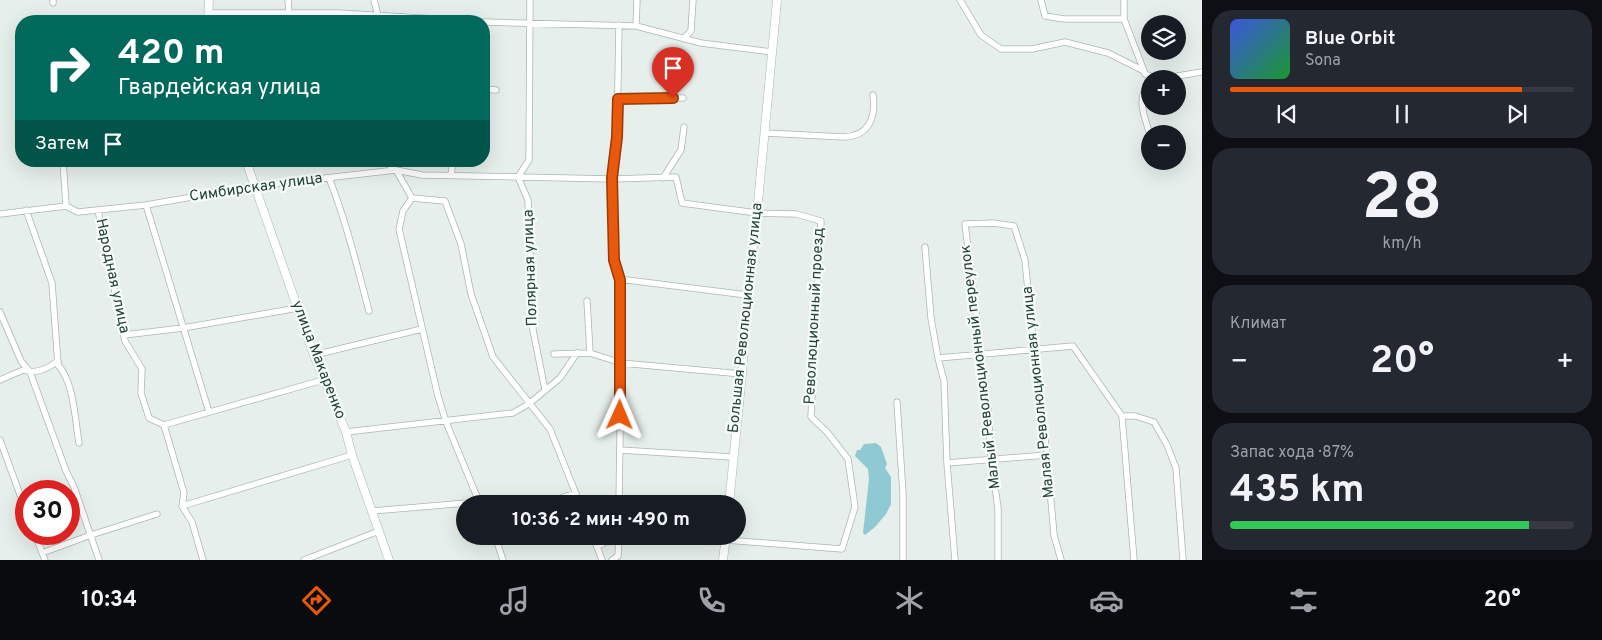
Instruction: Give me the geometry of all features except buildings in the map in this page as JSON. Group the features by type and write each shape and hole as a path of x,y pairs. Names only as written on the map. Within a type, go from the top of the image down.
{"street":[{"path":"208,15 209,0"},
{"path":"288,0 289,13"},
{"path":"374,0 376,15"},
{"path":"518,177 529,160 530,0"},
{"path":"636,0 636,26"},
{"path":"684,38 691,31 693,0"},
{"name":"Большая Революционная улица","path":"730,495 742,374 747,295 757,213 777,0"},
{"path":"960,0 980,35 1001,49 1032,49 1065,42 1108,53 1142,70"},
{"path":"1041,0 1045,16 1064,19 1124,19"},
{"path":"1124,0 1124,19 1144,70"},
{"path":"248,15 289,13 324,15"},
{"path":"490,22 636,26 701,43 772,52"},
{"path":"619,25 617,137 612,178 614,260 620,280 619,495"},
{"path":"1186,75 1202,72"},
{"path":"490,90 496,90"},
{"path":"765,133 844,137 862,134 868,125 874,107 873,95"},
{"path":"618,99 683,98"},
{"path":"663,178 681,150 684,126"},
{"path":"63,167 66,206"},
{"name":"улица Макаренко","path":"248,167 323,380 346,432 352,455 389,560"},
{"path":"391,167 396,170 412,198"},
{"path":"451,175 452,167"},
{"name":"Симбирская улица","path":"0,214 66,206 78,212 98,210 255,186 396,170 422,175 663,178"},
{"name":"Полярная улица","path":"518,177 528,200 533,330 545,390"},
{"path":"663,178 676,177 682,203 757,213"},
{"path":"330,178 346,223 369,312"},
{"path":"412,198 445,201 461,244 471,294 493,357 550,429 576,493 570,495"},
{"path":"412,198 403,211 399,229 446,422 476,495"},
{"path":"146,204 209,412"},
{"path":"26,210 52,283 58,365 65,372 70,388 79,444"},
{"name":"Народная улица","path":"98,210 125,340 142,369 141,393 149,418 164,425"},
{"name":"Революционный проезд","path":"746,540 842,549 855,507 848,459 827,432 810,417 821,221 796,214 757,213"},
{"name":"Малый Революционный переулок","path":"998,560 998,508 991,459 982,353 965,224 993,223 1014,226"},
{"name":"Малая Революционная улица","path":"1014,226 1025,260 1054,535 1061,560"},
{"path":"925,247 931,318 944,381 956,560"},
{"path":"620,280 747,295"},
{"path":"587,301 590,352"},
{"path":"124,335 183,328 298,308"},
{"path":"0,312 21,361 30,372 66,471 74,487 99,560"},
{"path":"314,355 422,329"},
{"path":"938,358 1073,346 1122,416 1134,560"},
{"path":"554,354 590,352 621,363 742,374"},
{"path":"346,432 513,413 530,403 560,378 577,353"},
{"path":"0,380 23,370 30,372 46,370 58,361"},
{"path":"203,560 192,522 182,506 184,493 164,425 323,380"},
{"path":"897,402 903,494 903,560"},
{"path":"1122,416 1135,416 1154,422 1167,445 1176,468 1183,560"},
{"path":"0,440 15,481"},
{"path":"620,450 732,457"},
{"path":"182,506 352,455"},
{"path":"948,463 1047,455"},
{"path":"372,511 456,505"},
{"path":"42,553 157,514"},
{"path":"304,560 379,530"},
{"path":"39,545 45,560"},
{"path":"498,545 503,560"},
{"path":"601,545 597,547 602,560"},
{"path":"612,560 618,556 618,545"},
{"path":"723,560 725,545"}],"water":[{"path":"876,443 881,447 887,464 885,468 891,477 891,504 886,514 865,535 863,533 869,479 868,469 855,456 857,450 860,450 864,444"}],"route":[{"path":"620,415 620,280 614,260 612,178 617,137 618,99 673,98"}]}
